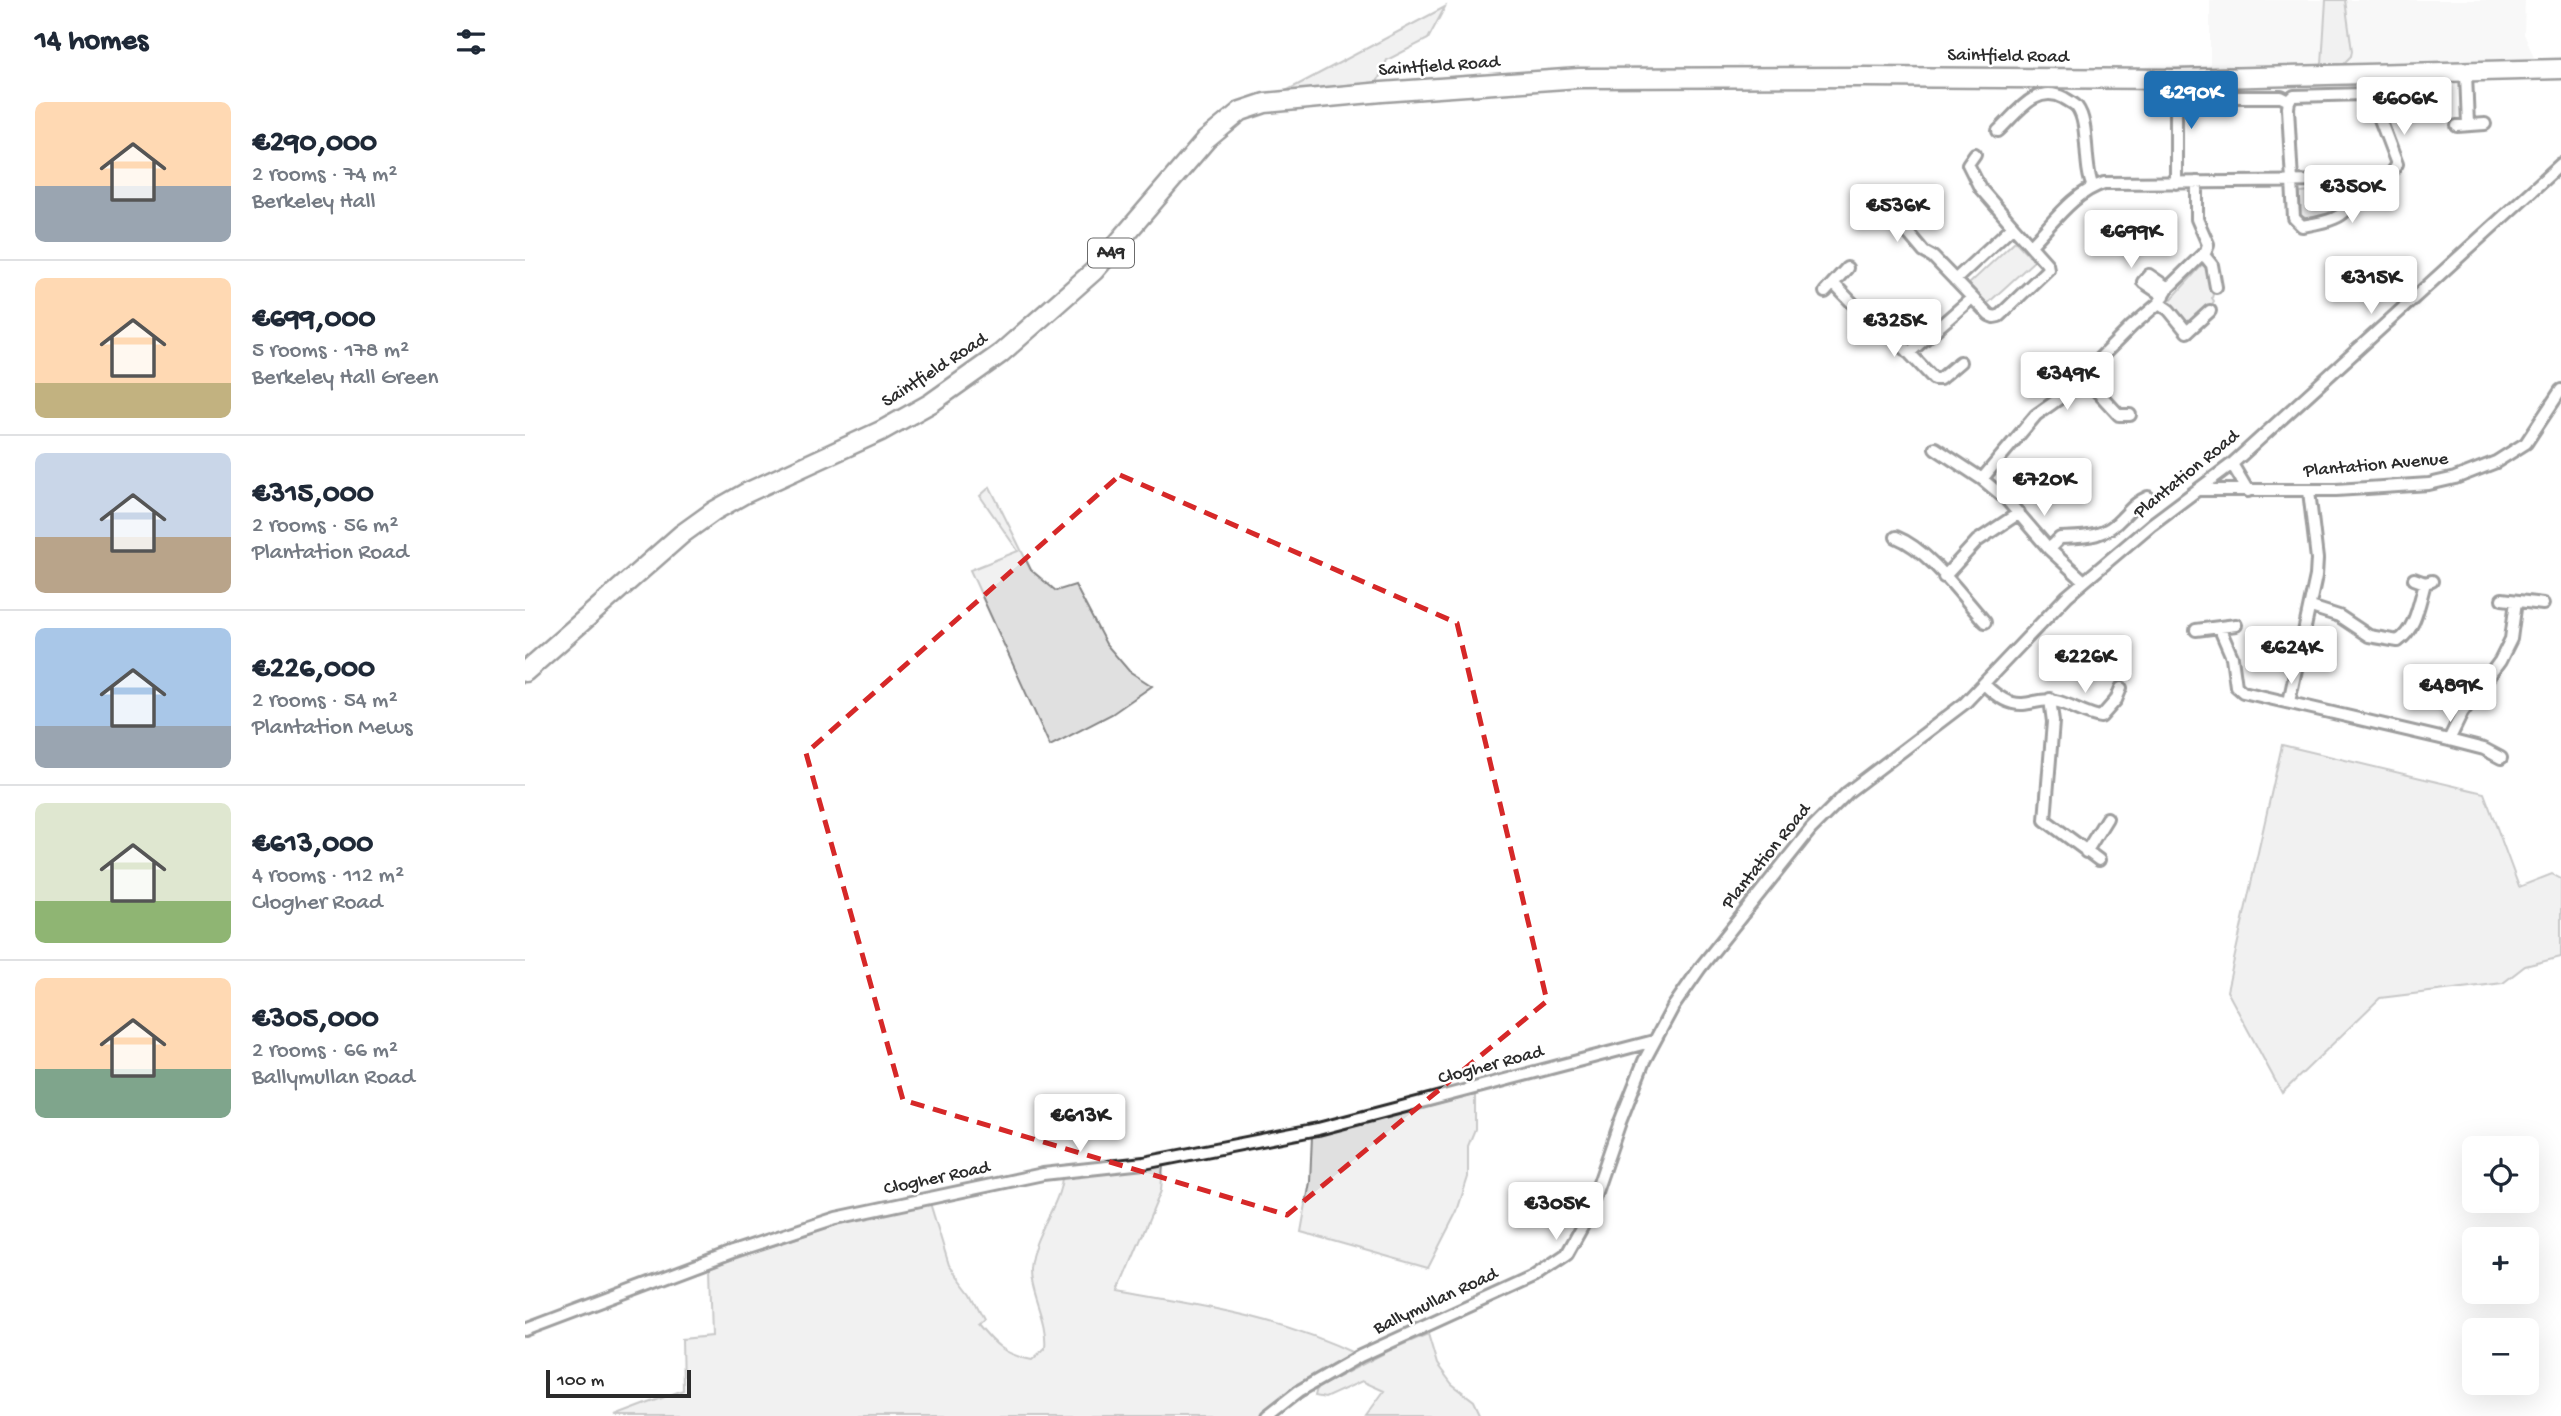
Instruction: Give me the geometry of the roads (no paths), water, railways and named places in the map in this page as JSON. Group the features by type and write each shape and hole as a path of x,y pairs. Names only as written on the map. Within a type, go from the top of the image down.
{"main road":[{"name":"Saintfield Road","path":"525,672 682,534 714,511 921,409 1000,354 1094,271 1206,140 1241,111 1265,103 1579,78 2176,79 2561,69"}],"street":[{"path":"2466,73 2463,125 2485,124"},
{"path":"2176,79 2176,183"},
{"path":"1998,131 2035,96 2046,92 2061,97 2077,107 2084,127 2089,179 2093,187"},
{"path":"2031,245 2080,194 2104,183 2292,183 2388,177 2397,164 2373,101 2364,94 2294,96 2289,101 2288,108 2292,183 2294,218 2302,226 2329,222 2346,210 2351,201 2350,181"},
{"path":"2235,97 2281,97 2289,101"},
{"path":"2077,107 2089,101"},
{"path":"1886,206 1924,252 1933,257 1989,316 1999,316 2048,269 2047,264 1980,187 1967,161"},
{"name":"Plantation Road","path":"1654,1041 1700,968 1811,829 1848,792 1965,703 2084,581 2152,524 2232,464 2561,164"},
{"path":"1982,479 2028,423 2060,398 2203,255 2208,248 2197,219 2197,182"},
{"path":"1955,280 2013,226"},
{"path":"2203,255 2212,265 2216,287"},
{"path":"1825,292 1847,268"},
{"path":"1833,283 1858,309 1877,319 1934,379 1940,379 1960,362"},
{"path":"2164,296 2169,310 2187,332 2210,311"},
{"path":"1909,353 1972,298"},
{"path":"2083,375 2122,417"},
{"name":"Plantation Avenue","path":"2199,490 2309,491 2429,484 2475,471 2509,455 2526,443 2561,390"},
{"path":"1935,448 1951,453 1982,479 2019,513 2049,549 2084,581"},
{"path":"2232,464 2248,491"},
{"path":"2290,702 2311,607 2317,559 2309,491"},
{"path":"2049,549 2060,538 2095,537 2120,521 2136,502 2148,497"},
{"path":"1944,577 1977,541 2019,513"},
{"path":"1896,537 1911,543 1928,557 1985,622"},
{"path":"2311,607 2339,616 2369,636 2398,641 2411,628 2424,581"},
{"path":"2502,600 2543,604"},
{"path":"2449,740 2462,713 2506,650 2511,639 2516,601"},
{"path":"2196,630 2236,625"},
{"path":"2219,627 2232,657 2236,686 2243,692 2449,740 2484,749 2501,758"},
{"path":"1985,685 2011,702 2022,704 2050,699 2101,717 2116,700 2121,688"},
{"path":"2050,699 2053,722 2045,820 2099,860"},
{"path":"2086,852 2107,818"},
{"name":"Clogher Road","path":"525,1330 732,1252 836,1218 1043,1174 1144,1163 1318,1129 1654,1041"},
{"name":"Ballymullan Road","path":"1267,1416 1299,1391 1360,1356 1533,1277 1567,1254 1587,1218 1620,1122 1654,1041"}]}
